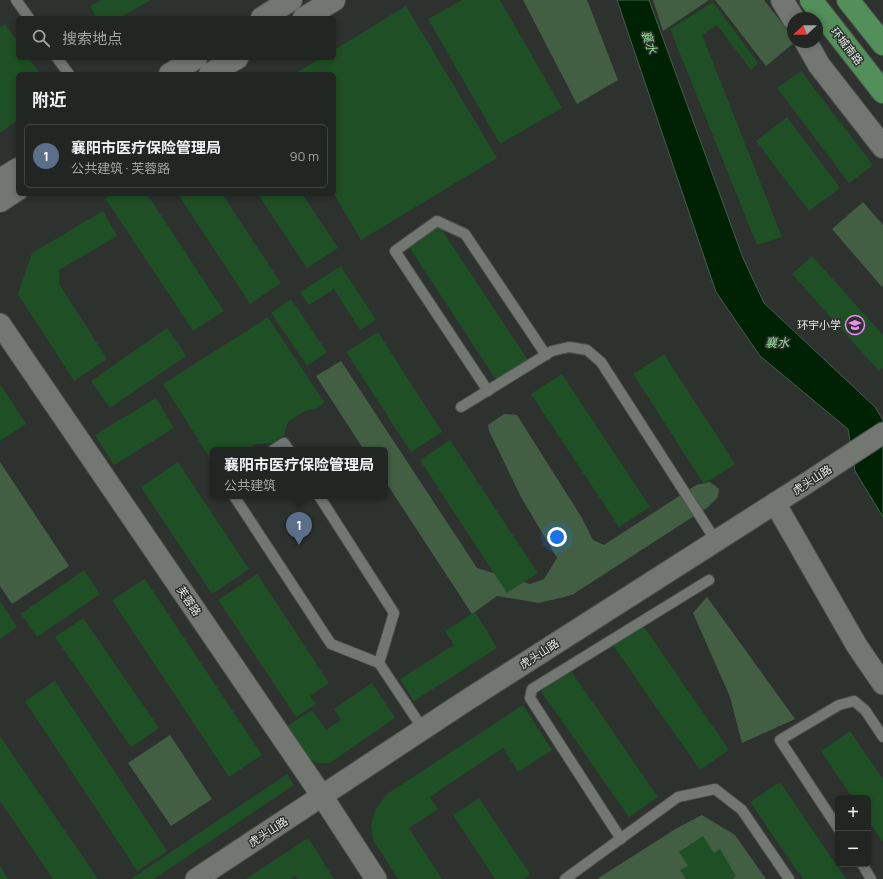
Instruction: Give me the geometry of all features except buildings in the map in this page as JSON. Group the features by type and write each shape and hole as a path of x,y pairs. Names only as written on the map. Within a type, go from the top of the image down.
{"highway":[{"name":"环城南路","path":"811,0 883,92"},
{"path":"848,0 883,44"}],"street":[{"path":"265,16 291,0"},
{"path":"307,16 334,0"},
{"path":"782,0 789,12"},
{"path":"809,48 819,65 883,147"},
{"path":"173,72 193,60"},
{"path":"213,72 234,60"},
{"path":"0,180 16,169"},
{"path":"0,201 16,190"},
{"name":"芙蓉路","path":"0,324 322,796 376,879"},
{"name":"虎头山路","path":"196,879 423,729 883,433"},
{"path":"775,503 857,646 883,684"}],"lane":[{"path":"16,0 28,16"},
{"path":"58,60 68,72"},
{"path":"488,391 395,251 437,221 466,234 546,355"},
{"path":"461,407 552,351 568,347 587,350 601,362 716,541"},
{"path":"278,447 284,443 287,447"},
{"path":"236,499 330,644 379,663 423,729"},
{"path":"320,499 394,613 379,663"},
{"path":"621,838 530,698 532,689 708,580"},
{"path":"835,823 780,740 839,705 854,701 865,710 883,737"},
{"path":"565,879 678,797 715,789 742,810 789,879"},
{"path":"864,867 871,879"}],"shaded area":[{"path":"523,0 587,0 618,80 577,104"},
{"path":"653,0 709,0 663,31"},
{"path":"715,0 764,0 787,29 788,48 766,66"},
{"path":"863,202 883,225 882,287 832,229"},
{"path":"341,361 477,568 530,584 544,579 557,558 521,497 489,431 488,425 504,414 517,415 582,518 593,540 604,545 696,485 710,482 719,489 718,497 708,507 572,595 539,603 497,596 472,614 388,486 388,447 362,447 316,376"},
{"path":"0,462 69,566 12,604 0,586"},
{"path":"707,597 795,719 742,743 730,697 693,613"},
{"path":"170,735 212,799 171,826 128,763"},
{"path":"702,815 735,835 766,879 597,879 677,828"}],"water":[{"name":"襄水","path":"617,0 649,0 743,258 764,303 875,407 883,420 883,517 855,471 848,429 760,356 716,292"}],"place":[{"name":"环宇小学","path":"855,325"},
{"name":"襄阳市医疗保险管理局","path":"299,545"}]}
